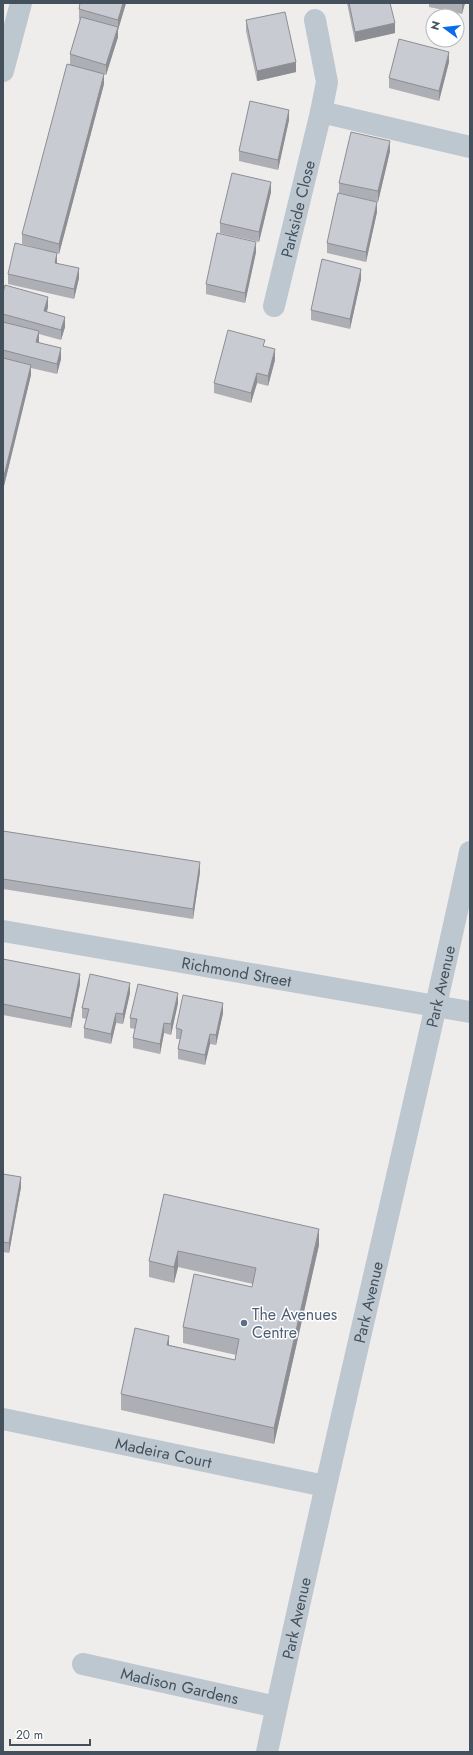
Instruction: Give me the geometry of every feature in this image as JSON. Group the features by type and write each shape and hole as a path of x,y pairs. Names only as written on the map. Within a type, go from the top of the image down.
{"street":[{"path":"3,71 21,3"},
{"name":"Parkside Close","path":"274,306 327,82 315,20"},
{"path":"321,112 470,147"},
{"name":"Park Avenue","path":"267,1752 325,1486 470,852"},
{"name":"Richmond Street","path":"3,931 470,1012"},
{"name":"Madeira Court","path":"3,1419 325,1486"},
{"name":"Madison Gardens","path":"83,1664 276,1707"}],"building":[{"path":"80,3 123,3 118,20 79,9"},
{"path":"349,3 390,3 395,23 355,32"},
{"path":"285,12 296,62 257,71 246,20"},
{"path":"81,17 118,27 106,65 70,54"},
{"path":"399,39 425,46 425,48 434,48 449,52 439,91 389,78"},
{"path":"67,64 104,74 59,244 22,234"},
{"path":"250,101 289,110 278,160 239,151"},
{"path":"351,132 390,141 378,191 339,183"},
{"path":"232,173 271,182 259,232 220,223"},
{"path":"338,193 377,202 366,252 327,243"},
{"path":"217,233 256,242 245,293 206,284"},
{"path":"15,243 57,253 55,263 79,268 74,289 8,274"},
{"path":"322,259 361,269 350,319 311,310"},
{"path":"5,285 48,297 44,311 65,317 61,330 3,314 3,293"},
{"path":"3,322 39,331 36,342 61,348 57,364 3,350"},
{"path":"228,330 265,340 263,346 275,349 268,376 257,373 251,393 214,383"},
{"path":"3,358 31,365 3,480"},
{"path":"3,831 200,862 193,909 3,879"},
{"path":"3,959 80,974 71,1018 3,1004"},
{"path":"90,974 130,983 123,1014 116,1013 111,1034 84,1028 89,1009 82,1008"},
{"path":"138,984 178,993 171,1024 164,1023 160,1044 133,1038 137,1019 130,1018"},
{"path":"183,995 223,1003 216,1035 210,1034 205,1055 178,1049 182,1030 176,1028"},
{"path":"3,1174 21,1177 9,1243 3,1242"},
{"name":"The Avenues Centre","path":"164,1194 319,1229 274,1428 121,1394 135,1328 169,1336 167,1345 235,1360 239,1339 183,1327 194,1274 252,1287 256,1268 178,1251 174,1267 149,1261"}],"place":[{"name":"The Avenues Centre","path":"244,1323"}]}
